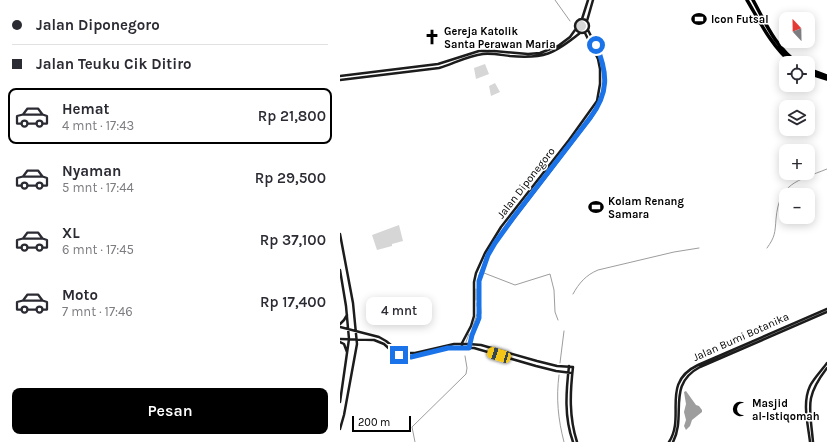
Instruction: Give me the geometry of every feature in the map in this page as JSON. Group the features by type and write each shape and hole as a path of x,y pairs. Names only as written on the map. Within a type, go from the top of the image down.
{"main road":[{"path":"747,0 774,44 784,56"},
{"path":"753,0 778,43 790,56"},
{"path":"817,75 827,76"},
{"path":"817,75 827,79"}],"street":[{"path":"582,19 588,0"},
{"path":"575,30 580,33 585,33 588,30 589,27 587,20 593,0"},
{"path":"340,76 438,64 485,50 528,54 540,53 558,46 570,37 575,30 574,27 576,21 582,19 587,20"},
{"name":"Jalan Diponegoro","path":"462,348 462,343 473,321 475,312 473,289 476,274 492,241 537,180 558,157 599,106 605,81 603,66 596,45 588,30"},
{"path":"340,80 439,68 473,56 485,54 527,58 538,57 563,47 580,33"},
{"name":"Jalan Diponegoro","path":"469,348 480,313 480,275 488,255 495,243 540,183 595,105 600,92 601,78 599,62 585,33"},
{"path":"537,180 540,183"},
{"path":"340,234 353,303 356,331 356,340 344,415 340,429"},
{"path":"340,270 349,329 347,358 340,402"},
{"path":"473,289 479,290"},
{"name":"Jalan Bumi Botanika","path":"669,442 675,426 680,388 684,380 691,372 827,309"},
{"name":"Jalan Bumi Botanika","path":"783,329 827,312"},
{"path":"340,324 347,314"},
{"path":"340,327 379,338 386,341 396,349 406,353 415,353 444,345 462,343 551,364 571,367"},
{"path":"469,330 470,332 474,332"},
{"path":"340,339 374,340 384,344 395,354 410,357 448,348 469,348 551,370 572,373"},
{"path":"340,342 345,346 347,358"},
{"path":"810,442 806,408 808,394 811,385 827,363"},
{"path":"551,364 551,370"},
{"path":"571,367 568,372 566,406 573,442"},
{"path":"571,367 570,406 577,442"},
{"path":"813,442 810,400 814,387 827,368"},
{"name":"Jalan Bumi Botanika","path":"673,442 678,431 677,411"},
{"path":"341,412 344,415"}],"shaded area":[{"path":"579,21 583,21 585,22 585,30 579,31 576,28 576,24"},
{"path":"485,64 489,74 476,79 474,68"},
{"path":"495,83 500,92 491,96 489,86"},
{"path":"399,225 403,241 377,250 372,235"},
{"path":"686,391 696,405 699,406 702,412 692,420 690,426 686,430 684,426 686,420 684,412 686,404 684,392"}],"waterway":[{"path":"555,0 570,21"},
{"path":"767,248 772,241 778,207 781,198 786,191 791,185 798,181 827,169"},
{"path":"573,294 583,280 598,270 674,252 699,248"},
{"path":"484,273 515,285 550,274 554,290 555,312 558,320"},
{"path":"476,289 476,300"},
{"path":"472,329 477,314"},
{"path":"560,363 564,331"},
{"path":"466,342 469,334"},
{"path":"415,442 412,427 466,374 467,368 465,356"},
{"path":"559,375 558,408 564,442"}],"place":[{"name":"Icon Futsal","path":"699,19"},
{"name":"Gereja Katolik Santa Perawan Maria","path":"432,37"},
{"name":"Kolam Renang Samara","path":"596,207"},
{"name":"Masjid al-Istiqomah","path":"740,409"}],"route":[{"path":"399,355 411,357 448,348 469,348 480,313 478,295 480,275 488,255 513,218 596,111 601,102 605,76 596,45"}]}
